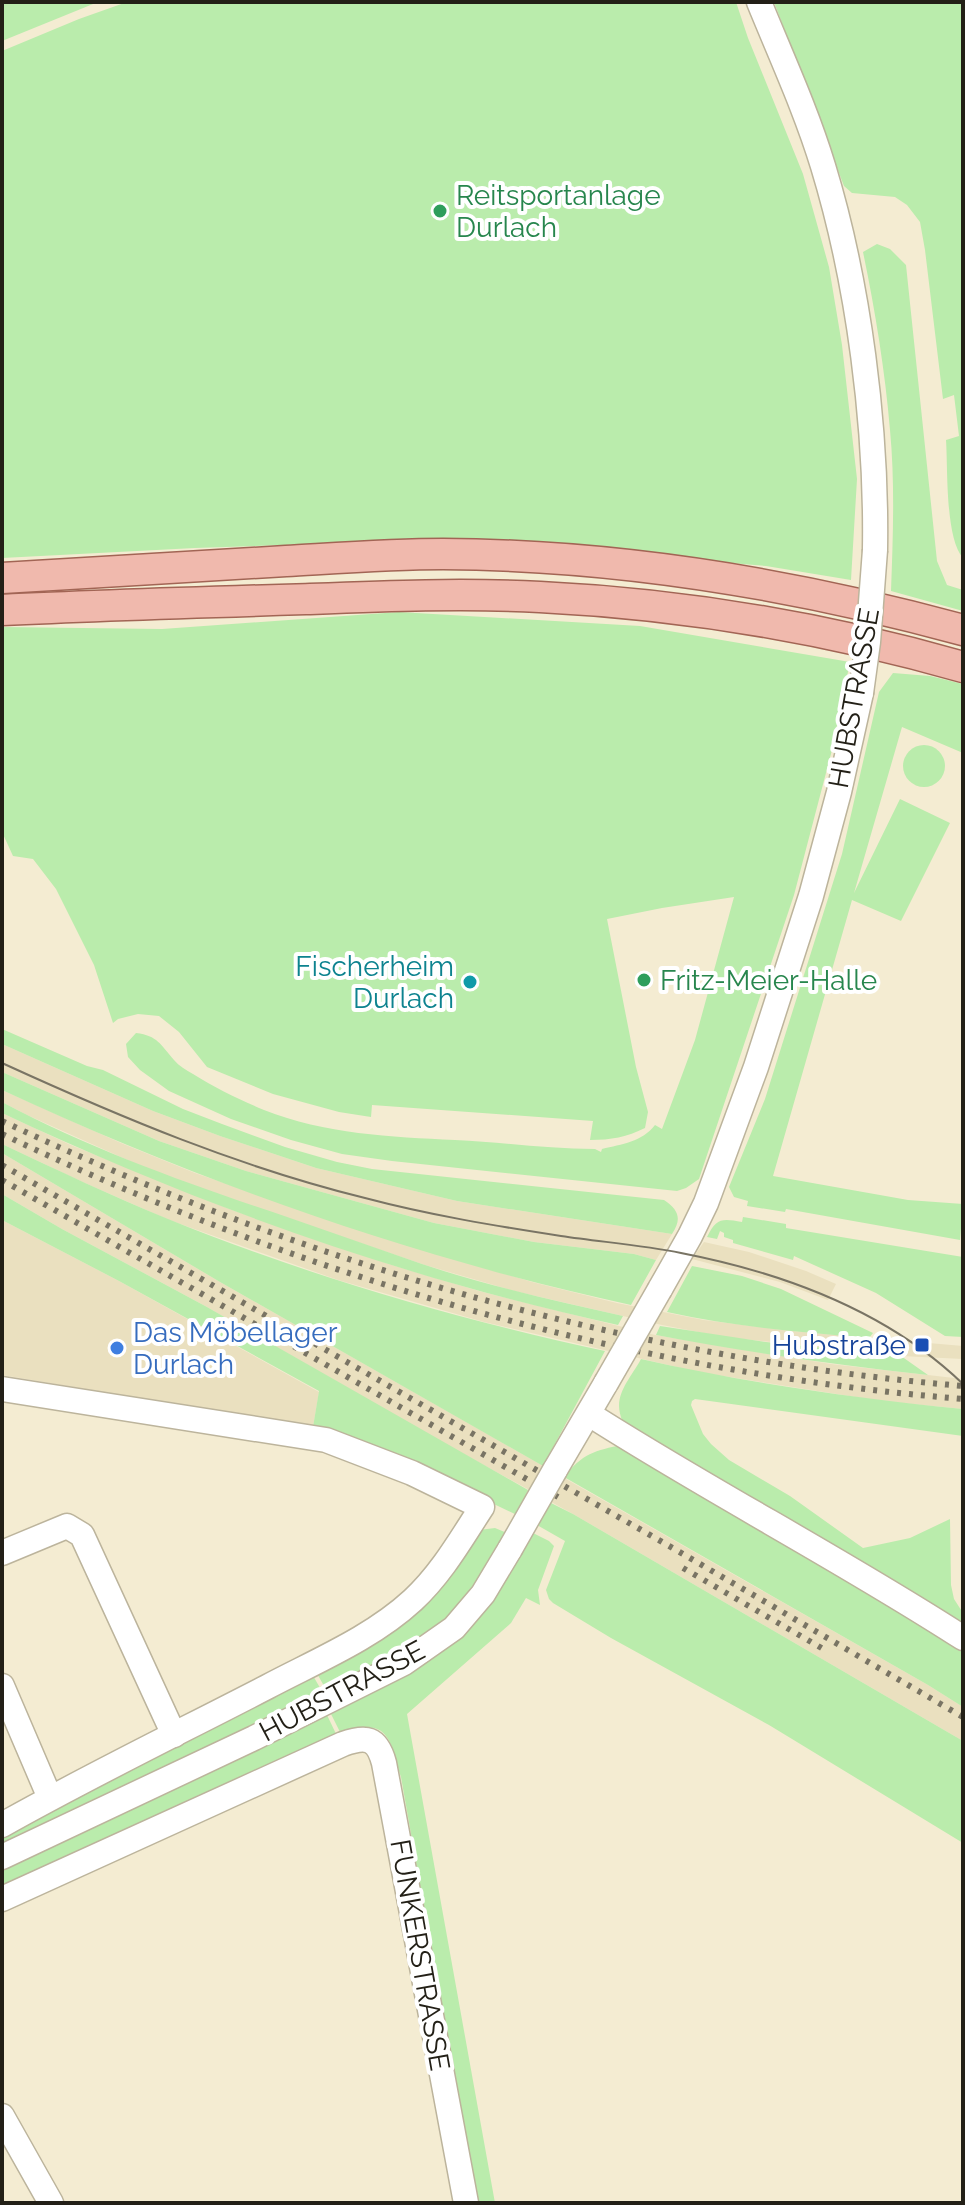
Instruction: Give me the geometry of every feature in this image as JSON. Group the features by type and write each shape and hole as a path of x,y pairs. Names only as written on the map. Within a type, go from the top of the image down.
{"main road":[{"path":"2,578 400,555 546,558 643,567 777,587 963,630"},
{"path":"2,610 442,595 540,597 648,606 778,624 905,651 963,667"}],"street":[{"name":"HUBSTRASSE","path":"2,1857 404,1663 454,1628 483,1594 510,1549 706,1203 761,1053 811,896 839,792 861,693 875,550 871,420 859,330 838,221 822,164 759,2"},
{"name":"HUBSTRASSE","path":"2,1389 326,1440 412,1473 482,1507 439,1572 394,1616 352,1642 2,1825"},
{"path":"589,1414 903,1599 963,1638"},
{"path":"2,1553 67,1526 82,1535 174,1735"},
{"path":"2,1686 50,1798"},
{"name":"FUNKERSTRASSE","path":"2,1899 343,1744 359,1738 372,1741 381,1749 466,2203"},
{"path":"2,2116 51,2203"}],"shaded area":[{"path":"2,1044 153,1111 316,1168 457,1201 672,1234 656,1260 634,1254 534,1242 434,1223 246,1171 159,1141 2,1072"},
{"path":"2,1090 195,1173 357,1229 532,1282 704,1320 963,1346 963,1359 901,1356 724,1337 514,1291 425,1265 143,1167 2,1102"},
{"path":"2,1113 71,1145 232,1210 392,1265 479,1291 655,1335 831,1364 963,1379 963,1409 881,1401 698,1372 484,1322 338,1280 169,1220 2,1144"},
{"path":"2,1153 220,1282 928,1685 963,1707 963,1741 573,1514 2,1194"},
{"path":"2,1220 319,1392 313,1427 2,1375"},
{"path":"704,1242 749,1252 836,1284 828,1300 780,1282 692,1259"}],"green space":[{"path":"2,2 98,2 2,41"},
{"path":"127,2 736,2 803,174 829,267 842,345 857,479 851,580 766,566 496,544 378,542 2,558 2,51"},
{"path":"774,2 963,2 963,558 953,535 948,484 946,440 959,436 954,395 943,399 920,222 907,205 895,197 852,193 844,186"},
{"path":"877,244 890,249 906,265 937,561 947,585 963,590 963,611 891,591 893,490 890,430 879,340 863,252"},
{"path":"399,612 640,626 850,662 832,750 794,895 699,1179 686,1188 677,1191 342,1154 231,1119 169,1091 128,1057 126,1044 136,1033 149,1036 180,1066 210,1084 264,1110 311,1124 383,1136 595,1149 601,1152 602,1149 638,1139 655,1125 662,1129 695,1040 734,897 607,919 648,1112 645,1128 619,1137 590,1140 593,1121 372,1105 371,1117 339,1112 273,1094 207,1067 179,1032 159,1016 138,1014 113,1023 94,965 56,889 33,859 13,856 2,832 2,627 162,629"},
{"path":"893,673 930,676 963,684 963,753 902,727 854,893 900,799 950,823 901,921 852,900 773,1176 908,1200 963,1204 960,1240 786,1209 785,1212 747,1206 748,1201 734,1197 729,1187 765,1099 842,854 879,692"},
{"path":"924,745 939,751 945,766 939,781 924,787 909,781 903,766 909,751"},
{"path":"2,1029 103,1070 183,1109 285,1147 372,1169 664,1200 676,1211 677,1224 672,1234 457,1201 316,1168 153,1111 2,1044"},
{"path":"2,1072 159,1141 246,1171 434,1223 656,1260 631,1305 469,1265 310,1215 155,1156 2,1090"},
{"path":"2,1102 72,1136 217,1193 447,1272 623,1316 618,1325 539,1306 382,1262 304,1236 76,1147 2,1113"},
{"path":"2,1144 147,1210 275,1259 438,1310 605,1351 543,1466 220,1282 2,1153"},
{"path":"2,1194 528,1490 517,1515 362,1441 313,1427 319,1391 2,1220"},
{"path":"743,1217 786,1224 786,1228 963,1257 963,1337 945,1336 876,1293 794,1256 793,1260 733,1243 720,1231 717,1239 707,1237 717,1223 725,1220 742,1222"},
{"path":"692,1266 742,1276 781,1289 873,1333 869,1338 793,1331 717,1322 667,1312"},
{"path":"660,1326 766,1342 901,1356 928,1375 791,1358 656,1335"},
{"path":"641,1359 801,1389 963,1409 963,1436 695,1399 691,1405 703,1434 729,1460 790,1496 863,1548 910,1538 950,1519 951,1585 954,1599 963,1613 963,1631 623,1422 620,1397"},
{"path":"623,1445 963,1645 963,1707 564,1477 590,1454"},
{"path":"551,1503 963,1741 963,1843 769,1725 553,1603 546,1590 565,1541 537,1525"},
{"path":"513,1523 554,1546 538,1590 540,1605 526,1598 511,1623 407,1714 495,2203 476,2203 397,1761 382,1731 367,1728 342,1736 331,1714 428,1661 473,1596 425,1640 328,1693 315,1670 479,1530 495,1528 507,1533"},
{"path":"311,1672 324,1695 2,1847 2,1836"},
{"path":"327,1715 338,1738 2,1886 2,1869"}],"tram line":[{"path":"2,1063 180,1139 318,1186 463,1220 720,1261 795,1284 832,1298 901,1335 963,1384"}],"railway":[{"path":"2,1121 116,1172 233,1218 351,1260 471,1296 592,1327 715,1353 838,1372 963,1386"},
{"path":"2,1134 232,1232 350,1274 470,1310 592,1341 715,1366 839,1386 963,1399"},
{"path":"2,1165 963,1717"},
{"path":"2,1180 558,1497"},
{"path":"683,1568 825,1650"}],"place":[{"name":"Reitsportanlage Durlach","path":"440,211"},
{"name":"Fritz-Meier-Halle","path":"644,980"},
{"name":"Fischerheim Durlach","path":"470,982"},
{"name":"Hubstraße","path":"922,1345"},
{"name":"Das Möbellager Durlach","path":"117,1348"}]}
